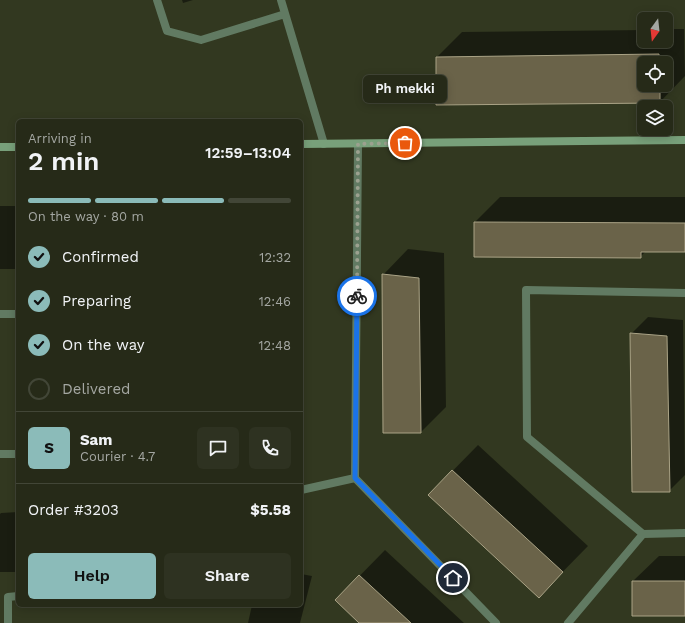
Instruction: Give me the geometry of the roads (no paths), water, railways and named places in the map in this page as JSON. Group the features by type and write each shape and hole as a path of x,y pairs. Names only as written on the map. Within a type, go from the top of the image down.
{"street":[{"path":"156,0 167,31 201,40 286,14"},
{"path":"282,0 324,144"},
{"path":"303,144 685,140"},
{"path":"358,144 355,478 496,623"},
{"path":"0,147 16,147"},
{"path":"685,293 526,290 527,437 643,534 685,533"},
{"path":"0,314 16,314"},
{"path":"0,454 16,454"},
{"path":"303,490 355,478"},
{"path":"568,623 643,534"},
{"path":"8,623 8,597 16,596"}],"place":[{"name":"Ph mekki","path":"405,143"}]}
